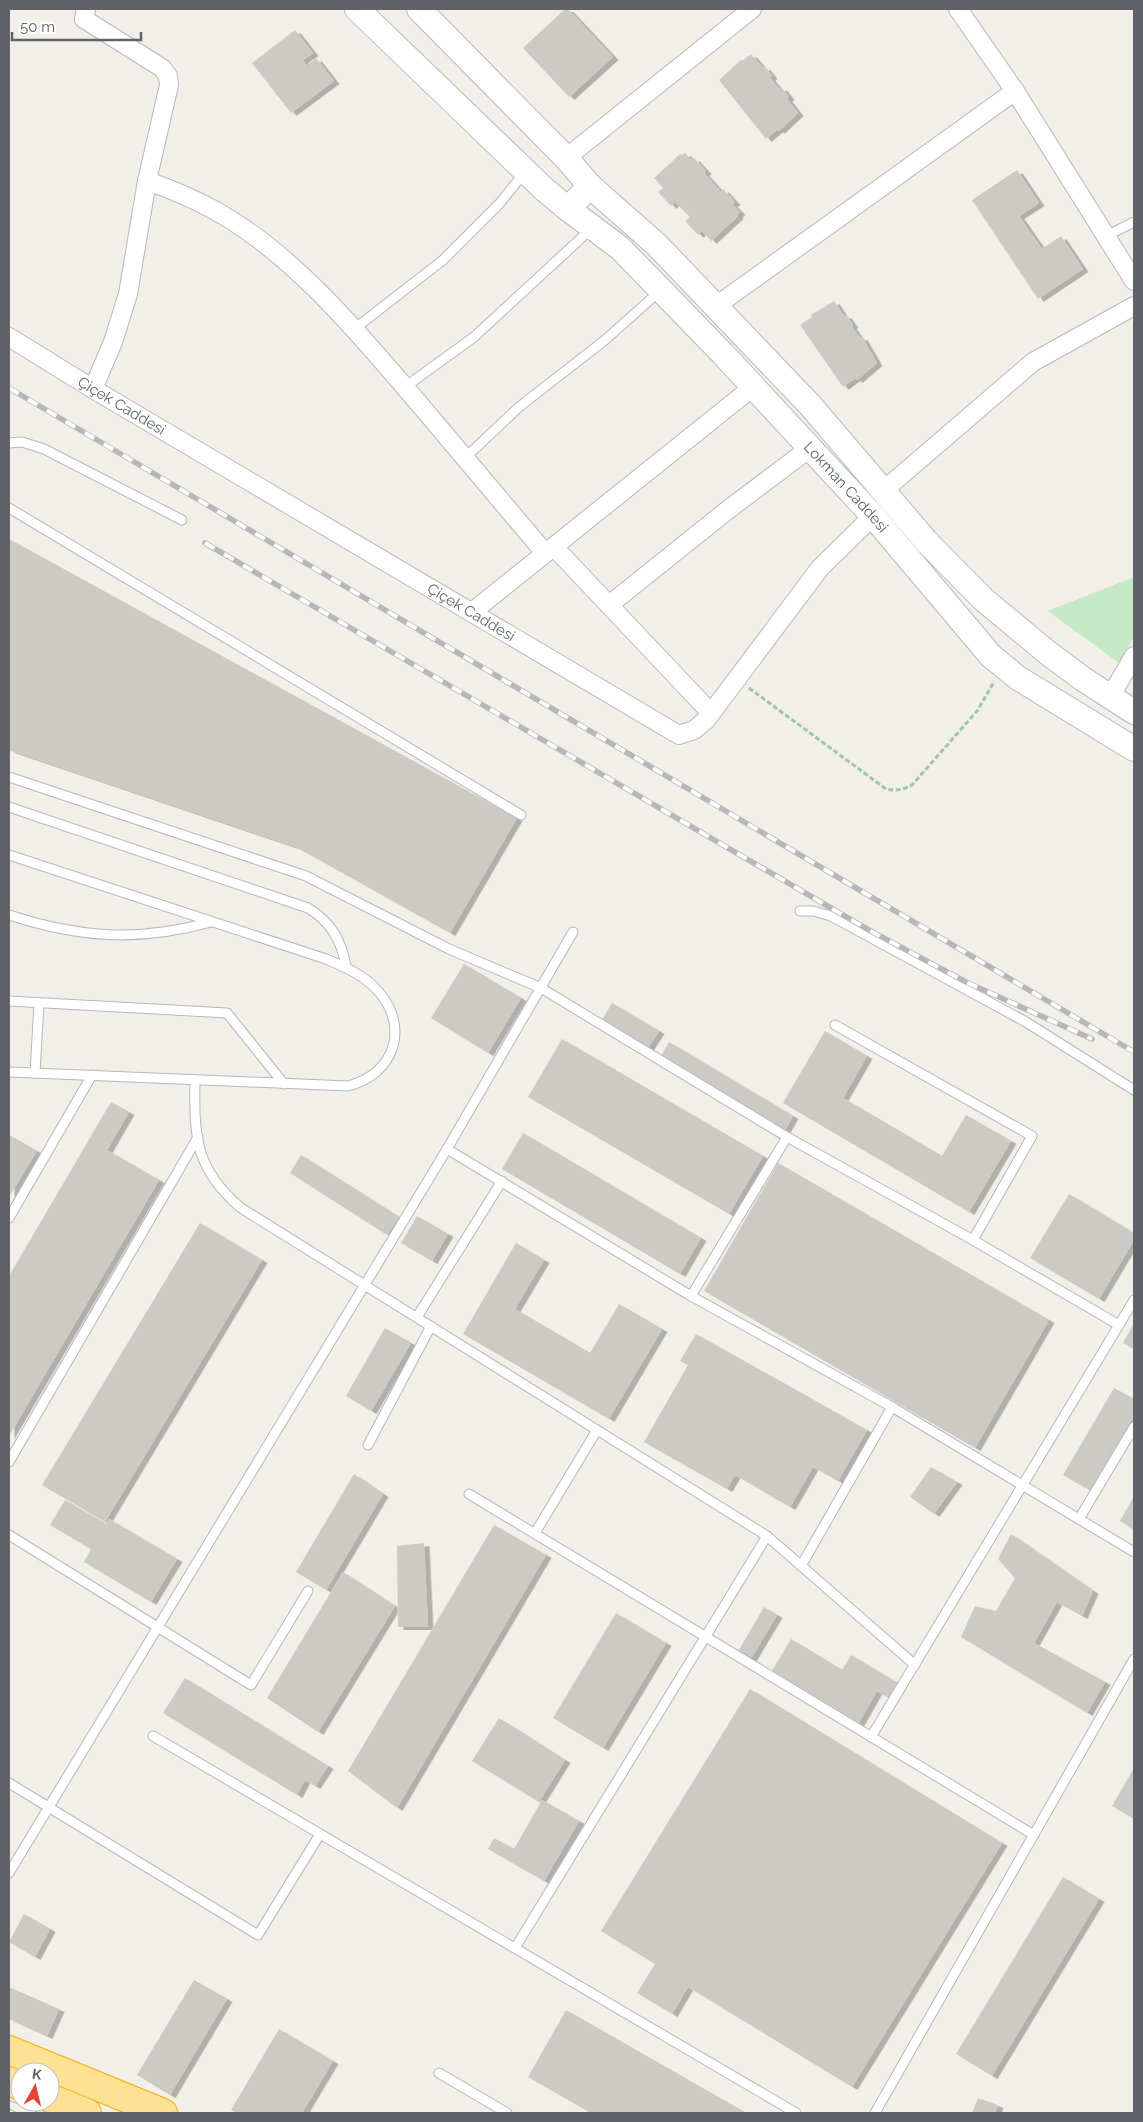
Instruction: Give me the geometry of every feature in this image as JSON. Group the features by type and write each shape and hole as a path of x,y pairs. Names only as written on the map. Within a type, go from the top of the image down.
{"highway":[{"path":"9,2050 163,2113"},
{"path":"60,2102 87,2113"}],"street":[{"path":"86,9 84,19 162,68 168,76 170,85 147,181 128,294 113,342 93,389"},
{"name":"Lokman Caddesi","path":"357,9 526,171 568,209 620,248 873,516 980,645 1003,667 1134,749"},
{"name":"Lokman Caddesi","path":"421,9 566,158 590,186 658,245 810,405 926,541 983,599 1048,654 1134,712"},
{"path":"566,158 752,9"},
{"path":"958,9 1014,91 1134,281"},
{"path":"716,306 1014,91"},
{"path":"147,181 199,202 252,234 314,287 405,387 465,458 550,550 610,605 711,713"},
{"path":"568,209 590,186"},
{"path":"883,491 1033,362 1134,306"},
{"name":"Çiçek Caddesi","path":"9,337 93,389 679,735 694,730 711,713 820,568 873,516"},
{"path":"472,612 753,387"},
{"path":"610,605 729,509 810,448"},
{"path":"1110,697 1134,656"}],"lane":[{"path":"353,330 443,260 499,204 526,171"},
{"path":"1106,236 1134,222"},
{"path":"405,387 474,338 592,227"},
{"path":"465,458 519,407 605,340 661,291"},
{"path":"9,443 22,442 44,448 182,520"},
{"path":"9,508 521,815"},
{"path":"9,777 306,876 449,949 541,988 787,1137 973,1240 1119,1326"},
{"path":"9,807 308,908 319,915 335,933 346,967"},
{"path":"9,855 346,967 369,982 379,992 389,1007 396,1033 389,1057 377,1072 360,1083 337,1087 9,1072"},
{"path":"800,911 813,911 831,916 1026,1022 1134,1090"},
{"path":"9,915 59,930 104,936 149,934 184,929 211,922"},
{"path":"9,1874 447,1149 573,932"},
{"path":"9,1001 227,1013 284,1084"},
{"path":"35,1073 39,1003"},
{"path":"835,1026 1032,1136 973,1240"},
{"path":"9,1218 92,1075"},
{"path":"195,1080 198,1137 206,1168 229,1198 241,1208 767,1536 915,1665"},
{"path":"9,1462 198,1137"},
{"path":"691,1296 787,1137"},
{"path":"447,1149 691,1296 892,1407 1134,1552"},
{"path":"417,1317 502,1181"},
{"path":"871,1737 1134,1300"},
{"path":"368,1445 431,1326"},
{"path":"801,1566 892,1407"},
{"path":"1079,1519 1134,1427"},
{"path":"534,1533 597,1430"},
{"path":"469,1494 1034,1835"},
{"path":"9,1535 252,1685 308,1591"},
{"path":"515,1948 767,1536"},
{"path":"876,2113 1134,1659"},
{"path":"153,1736 796,2113"},
{"path":"9,1783 258,1936 320,1834"},
{"path":"439,2073 507,2113"}],"path":[{"path":"737,679 886,789 899,790 912,785 977,711 1003,667"}],"green space":[{"path":"1134,577 1134,637 1119,663 1048,611"}],"building":[{"path":"565,9 568,9 613,57 569,97 523,48"},
{"path":"295,30 313,53 303,60 307,66 316,58 334,81 291,113 252,63"},
{"path":"751,54 763,68 765,67 772,76 770,78 779,89 781,87 789,97 787,99 798,113 779,131 778,129 766,139 719,80 741,60"},
{"path":"685,153 692,160 694,158 706,171 704,173 721,192 723,189 735,202 732,204 740,212 711,241 702,231 698,235 685,221 690,217 675,202 671,206 658,192 663,188 654,178 680,154"},
{"path":"1017,170 1039,203 1019,216 1042,249 1061,236 1083,269 1038,299 972,200"},
{"path":"834,301 844,316 846,315 860,338 862,337 877,363 857,380 855,378 843,387 800,325 812,317 811,315"},
{"path":"9,539 517,818 450,933 296,847 9,750"},
{"path":"464,964 521,998 488,1053 431,1018"},
{"path":"612,1003 659,1031 648,1048 602,1020"},
{"path":"825,1031 867,1056 843,1098 942,1156 966,1115 1011,1141 969,1212 783,1103"},
{"path":"562,1039 763,1156 729,1214 528,1097"},
{"path":"669,1042 793,1116 785,1130 661,1056"},
{"path":"111,1102 129,1112 107,1150 159,1180 9,1436 9,1276"},
{"path":"523,1133 701,1238 680,1274 502,1169"},
{"path":"9,1135 37,1151 9,1197"},
{"path":"301,1155 399,1217 387,1235 290,1173"},
{"path":"778,1163 1049,1320 975,1448 704,1291"},
{"path":"1069,1194 1134,1233 1134,1240 1099,1299 1030,1258"},
{"path":"417,1216 448,1234 432,1261 401,1243"},
{"path":"200,1223 262,1260 105,1522 42,1485"},
{"path":"516,1243 544,1260 515,1309 590,1353 619,1304 662,1329 609,1419 463,1334"},
{"path":"1134,1323 1134,1349 1123,1343"},
{"path":"385,1328 411,1343 371,1411 346,1396"},
{"path":"696,1334 867,1430 838,1481 813,1467 790,1507 735,1475 727,1489 644,1442 688,1365 680,1361"},
{"path":"1114,1388 1134,1399 1134,1416 1091,1491 1063,1475"},
{"path":"931,1467 957,1482 934,1514 910,1497"},
{"path":"354,1474 383,1494 326,1590 296,1572"},
{"path":"1134,1496 1134,1530 1120,1521"},
{"path":"65,1500 106,1524 109,1519 177,1559 151,1602 84,1562 91,1549 50,1525"},
{"path":"494,1525 546,1555 397,1808 348,1771"},
{"path":"1011,1534 1093,1591 1082,1616 1057,1602 1034,1643 1105,1682 1087,1713 961,1637 975,1606 996,1611 1015,1578 998,1559"},
{"path":"424,1543 428,1627 398,1627 397,1546"},
{"path":"343,1572 395,1606 318,1732 267,1698"},
{"path":"764,1607 777,1615 749,1662 736,1655"},
{"path":"616,1613 666,1643 603,1748 553,1718"},
{"path":"791,1639 842,1670 851,1655 901,1685 892,1700 877,1691 857,1726 770,1674"},
{"path":"185,1678 328,1766 315,1786 305,1780 297,1795 163,1713"},
{"path":"750,1689 1002,1843 852,2087 688,1987 672,2014 637,1993 655,1964 601,1931"},
{"path":"499,1718 565,1760 539,1802 472,1761"},
{"path":"1134,1768 1134,1819 1112,1806"},
{"path":"542,1800 579,1821 544,1881 488,1849 494,1838 514,1849"},
{"path":"1063,1877 1099,1899 992,2076 956,2054"},
{"path":"24,1914 50,1929 35,1957 9,1942"},
{"path":"194,1980 227,1999 170,2095 137,2075"},
{"path":"9,1987 59,2009 47,2036 9,2019"},
{"path":"566,2010 746,2113 591,2113 528,2077"},
{"path":"279,2029 333,2061 302,2113 237,2113 231,2110"},
{"path":"978,2098 998,2105 995,2113 972,2113"}],"tram line":[{"path":"9,2100 40,2113"},
{"path":"9,2109 18,2113"}],"railway":[{"path":"9,388 1134,1052"},
{"path":"205,543 867,929 966,982 1092,1039"}]}
